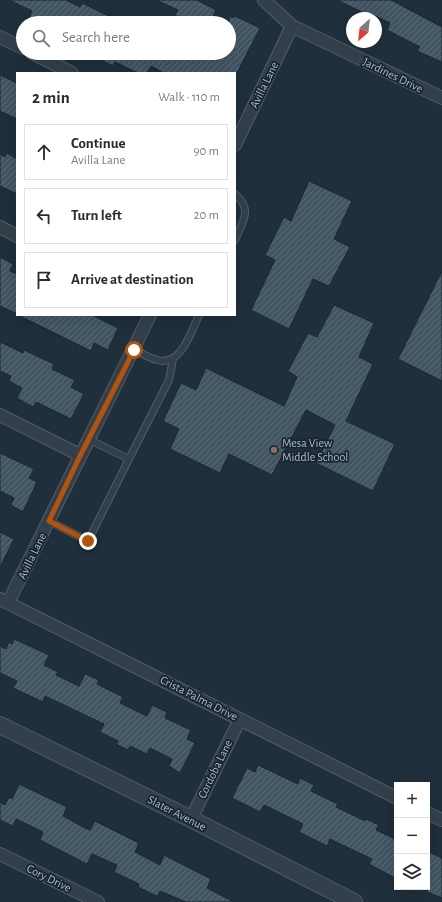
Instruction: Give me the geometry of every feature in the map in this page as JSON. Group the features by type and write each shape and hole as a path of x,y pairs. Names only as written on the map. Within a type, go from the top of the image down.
{"street":[{"name":"Jardines Drive","path":"264,0 292,26 442,98"},
{"name":"Avilla Lane","path":"236,143 292,26"},
{"path":"0,37 16,45"},
{"path":"46,60 70,72"},
{"path":"0,227 16,235"},
{"name":"Avilla Lane","path":"4,601 49,521 150,316"},
{"path":"0,415 80,456"},
{"name":"Crista Palma Drive","path":"4,601 394,796"},
{"name":"Cordoba Lane","path":"190,819 240,719"},
{"name":"Slater Avenue","path":"0,725 354,902"},
{"path":"430,814 442,820"},
{"name":"Cory Drive","path":"0,854 74,897 98,902"}],"lane":[{"path":"236,195 242,199 246,217 236,238"},
{"path":"134,350 157,360 165,361 173,359 182,352 199,316"},
{"path":"49,521 88,541 169,380 173,359"},
{"path":"88,439 129,459"}],"building":[{"path":"9,0 66,0 80,7 82,3 109,16 30,16 32,11"},
{"path":"156,0 197,0 216,10 213,16 177,16 175,15 178,10"},
{"path":"337,0 391,0 442,27 442,62 417,51 420,47 387,30 390,23 382,19 382,12 362,12"},
{"path":"236,16 260,28 237,73 162,72 151,66 148,72 136,72 115,62 113,66 101,60 236,60"},
{"path":"0,75 16,83 16,119 0,111"},
{"path":"7,153 16,158 16,194 0,186 0,154 5,157"},
{"path":"309,181 352,201 334,239 350,247 329,286 313,279 289,329 251,310 275,260 265,255 284,217 291,221"},
{"path":"0,257 13,264 10,271 16,274 16,314 0,306"},
{"path":"442,271 442,381 398,359"},
{"path":"334,305 374,323 359,357 373,364 346,421 395,444 373,491 316,463 335,425 306,410 272,475 229,454 220,473 170,449 179,429 163,421 181,383 196,390 206,368 284,406 297,377 288,371 308,333 317,337"},
{"path":"20,316 94,316 118,328 108,350 94,343 91,351"},
{"path":"0,342 23,353 24,350 54,364 52,369 75,380 71,387 84,394 71,419 36,402 33,407 17,398 22,388 9,381 11,376 0,371"},
{"path":"0,453 34,469 29,478 37,482 23,512 11,505 14,498 0,491"},
{"path":"0,532 14,539 0,567"},
{"path":"14,639 49,655 44,665 58,672 56,675 79,686 85,674 99,680 97,684 123,697 120,703 147,716 152,705 167,712 165,718 191,730 187,739 195,743 180,773 169,766 172,759 150,748 147,754 130,746 128,750 116,744 118,741 100,732 104,724 45,696 43,702 13,688 17,681 0,673 0,646 6,649 9,642 12,644"},
{"path":"258,765 298,784 300,778 314,785 311,791 338,804 336,807 365,821 366,819 379,825 376,830 394,839 394,877 369,864 372,859 330,839 327,846 299,832 303,824 264,805 260,812 232,798 247,768 255,772"},
{"path":"19,784 67,807 63,816 85,828 90,830 95,821 139,843 135,852 160,865 164,855 211,879 207,888 234,902 186,902 160,891 157,896 138,887 139,884 114,872 117,865 92,854 87,864 40,840 43,832 16,819 13,826 0,820 0,802 5,805 9,797 12,799"},
{"path":"430,852 442,858 442,898 427,892 427,890 430,890"}],"place":[{"name":"Mesa View Middle School","path":"274,450"}],"route":[{"path":"88,541 49,521 134,350"}]}
